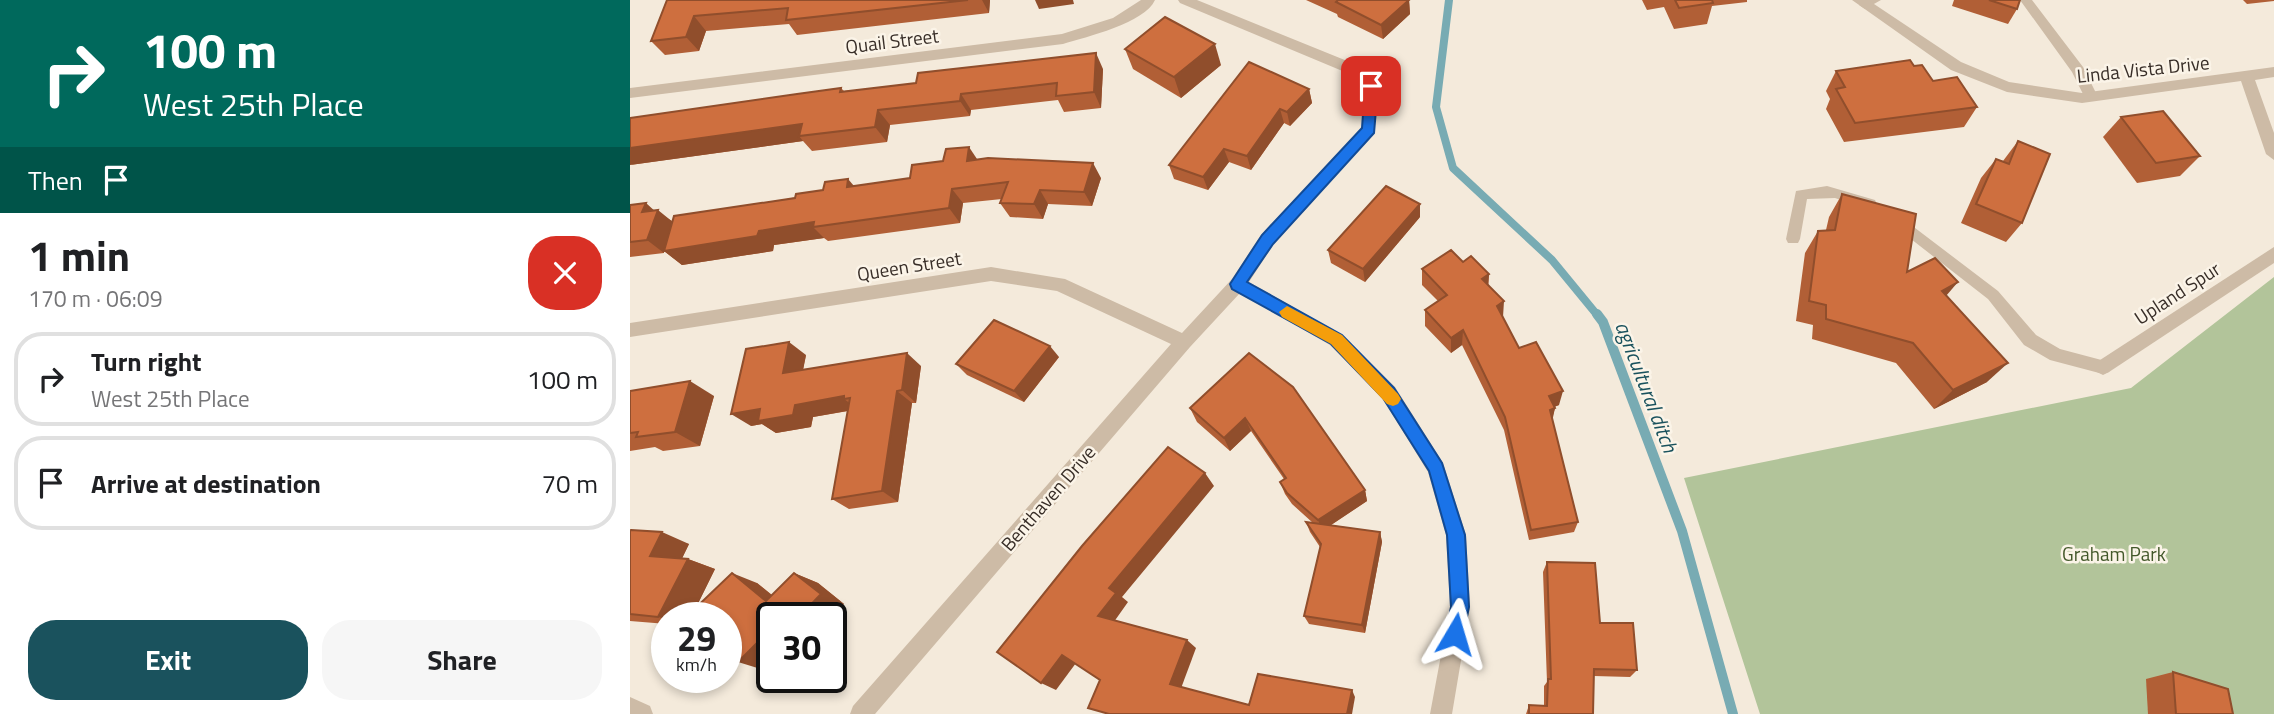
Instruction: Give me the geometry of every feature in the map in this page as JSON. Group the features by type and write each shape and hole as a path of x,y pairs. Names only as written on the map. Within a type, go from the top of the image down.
{"street":[{"name":"Quail Street","path":"630,93 1063,39 1118,21 1146,5 1148,0"},
{"name":"Benthaven Drive","path":"870,711 1184,342 1238,284 1268,240 1369,130 1371,86 1357,71 1185,0"},
{"name":"Linda Vista Drive","path":"1866,2 1956,66 2007,87 2091,97 2274,72"},
{"path":"2247,76 2274,154"},
{"name":"Upland Spur","path":"2103,367 2274,254"},
{"name":"Queen Street","path":"630,330 990,274 1059,284 1184,342"},
{"path":"1238,284 1336,340 1389,393 1436,468 1456,535 1460,607 1441,714"},
{"path":"630,708 642,714"}],"lane":[{"path":"2026,0 2078,69 2091,97"},
{"path":"1793,239 1801,195 1815,190 1844,193 1889,215 1993,295 2029,340 2056,355 2103,367"}],"green space":[{"name":"Graham Park","path":"2274,277 2274,714 1760,714 1684,478 2131,388"}],"building":[{"path":"667,0 968,0 786,20 788,8 694,16 686,37 651,41"},
{"path":"1409,0 1381,25 1336,2"},
{"path":"1675,0 1712,0 1713,3 1679,8"},
{"path":"1989,0 2020,0 2017,9"},
{"path":"1165,17 1215,44 1174,77 1125,49"},
{"path":"1096,53 1094,92 1056,96 1057,83 961,94 960,101 878,110 875,127 799,136 802,124 630,148 630,118 841,88 840,92 916,83 918,73"},
{"path":"1910,60 1914,66 1922,65 1933,81 1957,77 1977,107 1855,123 1836,89 1845,87 1836,71"},
{"path":"1249,62 1309,89 1287,112 1280,109 1247,156 1224,149 1203,177 1169,165"},
{"path":"2163,111 2200,156 2156,163 2121,117"},
{"path":"2018,141 2050,154 2022,223 1976,204 1996,159 2009,164"},
{"path":"969,147 967,161 988,158 1093,163 1084,192 1040,190 1034,204 1000,203 1008,182 952,189 949,208 813,227 814,222 759,231 757,236 664,251 674,216 795,198 796,194 823,190 825,182 848,179 847,187 910,178 912,165 943,161 946,149"},
{"path":"1386,186 1420,204 1363,269 1328,250"},
{"path":"1842,194 1916,214 1907,272 1935,258 1958,282 1942,291 2008,363 1953,390 1913,343 1826,319 1826,305 1809,301 1818,231 1835,230"},
{"path":"646,203 642,212 658,210 647,240 630,242 630,205"},
{"path":"1451,250 1463,262 1471,256 1489,274 1482,279 1504,301 1497,306 1519,348 1536,342 1563,391 1549,396 1555,408 1550,410 1578,522 1531,530 1505,417 1463,330 1451,338 1425,310 1447,295 1422,269"},
{"path":"994,320 1050,346 1014,391 956,364"},
{"path":"789,342 783,373 907,353 902,390 897,391 882,491 832,499 850,398 844,399 844,396 795,405 793,415 758,421 760,409 731,414 746,349"},
{"path":"1249,353 1293,387 1365,490 1318,520 1287,493 1280,482 1286,478 1245,418 1224,438 1190,408"},
{"path":"690,381 675,432 636,437 638,432 630,433 630,391"},
{"path":"1168,447 1205,473 1109,588 1116,593 1098,616 1187,640 1170,684 1249,705 1258,674 1352,690 1347,714 1109,714 1088,708 1100,680 1062,655 1041,683 997,652 1082,546"},
{"path":"1306,522 1380,532 1362,625 1304,616 1321,544"},
{"path":"630,531 662,532 650,556 688,559 666,602 651,602 651,616 630,614"},
{"path":"1547,562 1595,563 1600,623 1633,623 1637,670 1594,669 1593,714 1529,714 1529,705 1547,706 1548,679 1551,679"},
{"path":"732,573 766,601 794,573 821,594 813,602 756,602 756,644 742,658 742,602 702,602"},
{"path":"2173,672 2228,689 2233,714 2176,714"}],"waterway":[{"name":"agricultural ditch","path":"1449,0 1436,107 1453,168 1552,260 1598,316"},
{"name":"agricultural ditch","path":"1597,314 1603,322 1682,531 1733,714"}],"slow traffic":[{"path":"1287,312 1336,340 1393,399"}],"route":[{"path":"1371,86 1369,130 1268,240 1238,284 1336,340 1389,393 1436,468 1456,535 1460,607 1455,634"}]}
